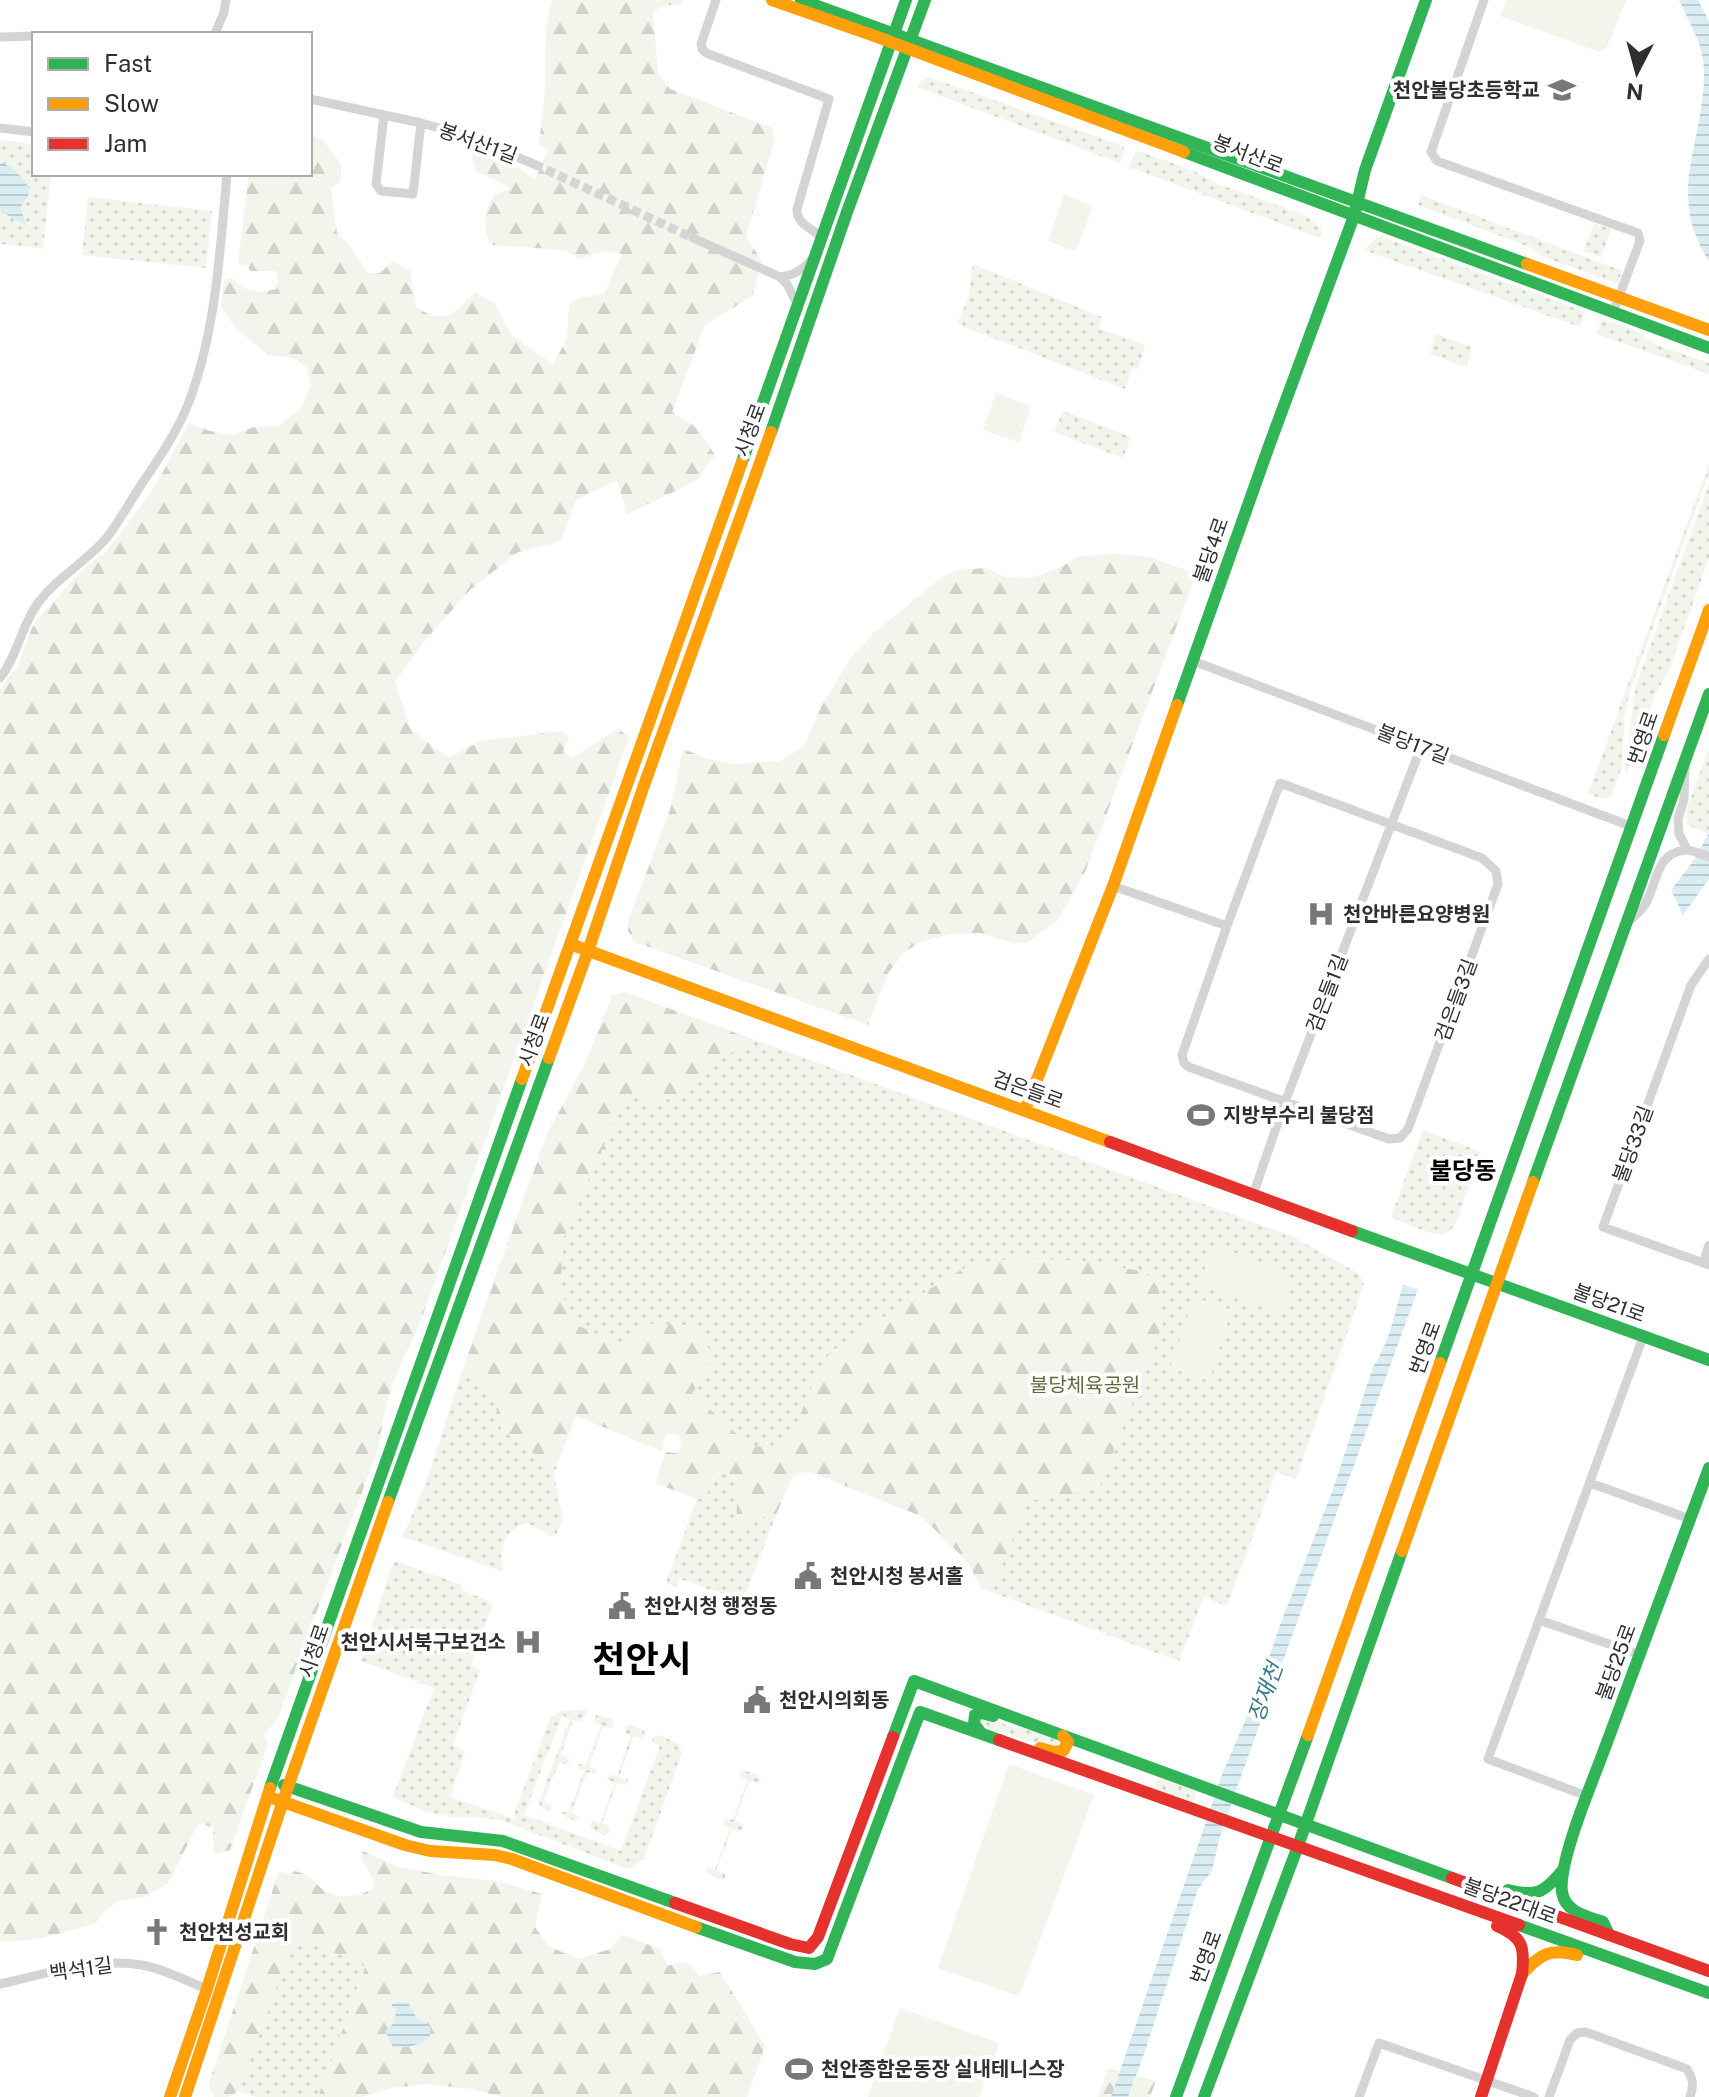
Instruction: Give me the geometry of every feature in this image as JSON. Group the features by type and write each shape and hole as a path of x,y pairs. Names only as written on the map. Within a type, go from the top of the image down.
{"street":[{"path":"216,32 226,0"},
{"path":"716,0 701,44 706,53 829,99 796,215 804,225 821,236"},
{"name":"봉서산로","path":"772,0 893,38"},
{"name":"봉서산로","path":"801,0 1354,216 1709,348"},
{"name":"시청로","path":"170,2097 273,1781 906,0"},
{"name":"시청로","path":"185,2097 369,1554 588,951 847,212 925,0"},
{"name":"불당4로","path":"1025,1110 1113,886 1274,431 1354,216 1356,201 1426,0"},
{"path":"1484,0 1431,152 1437,161 1638,233 1640,241 1613,312"},
{"path":"0,37 32,36"},
{"name":"봉서산로","path":"909,44 1356,201 1709,330"},
{"name":"봉서산1길","path":"312,99 461,134 534,164"},
{"name":"봉서산1길","path":"384,115 376,184 381,191 413,194 421,123"},
{"path":"0,128 32,132"},
{"path":"0,678 38,602 108,535 170,442 186,409 208,333 227,176"},
{"path":"693,238 780,277 797,304"},
{"path":"780,277 801,271 814,257"},
{"name":"번영로","path":"1176,2097 1709,610"},
{"name":"불당17길","path":"1193,661 1633,827"},
{"path":"1204,2097 1298,1846 1709,694"},
{"name":"검은들1길","path":"1253,1195 1285,1102 1421,747"},
{"path":"1685,763 1684,799 1678,819 1679,834 1687,849"},
{"name":"검은들3길","path":"1280,783 1391,824 1482,858 1496,871 1498,884 1408,1129 1400,1138 1389,1139 1184,1063 1182,1055 1280,783"},
{"path":"1628,922 1646,904 1665,859 1687,849 1709,857"},
{"path":"1113,886 1227,926"},
{"name":"검은들로","path":"570,944 1472,1276"},
{"name":"불당33길","path":"1706,1264 1603,1227 1691,985 1709,959"},
{"path":"1706,1264 1709,1245"},
{"name":"불당21로","path":"1472,1276 1709,1360"},
{"path":"1587,1796 1488,1759 1643,1337"},
{"name":"불당25로","path":"1562,1871 1709,1468"},
{"path":"1590,1483 1690,1519"},
{"path":"1539,1620 1641,1655"},
{"path":"273,1781 421,1832 503,1841 790,1944 809,1948 818,1937 914,1681 1023,1721"},
{"path":"268,1796 405,1845 430,1851 512,1859 775,1956 818,1965 827,1959 920,1712 1014,1745 1026,1743 1054,1752 1063,1751 1068,1742 1063,1736"},
{"path":"981,1733 973,1720 978,1714 1011,1723 1023,1721"},
{"name":"불당22대로","path":"1023,1721 1709,1971"},
{"name":"불당22대로","path":"1014,1745 1709,1993"},
{"path":"1491,1892 1509,1890 1522,1895 1536,1895 1550,1888 1562,1871"},
{"path":"1562,1871 1562,1892 1566,1904 1578,1913 1603,1922 1609,1935"},
{"path":"1481,2097 1522,1974 1525,1955 1521,1940 1512,1932 1496,1926 1485,1913"},
{"path":"1522,1974 1537,1957 1554,1950 1590,1959 1605,1956"},
{"name":"백석1길","path":"0,1984 114,1962 145,1966 207,1989"},
{"path":"1549,2097 1570,2040 1577,2033 1586,2032 1687,2069 1693,2078 1690,2097"},
{"path":"1359,2097 1379,2043 1534,2097"}],"green space":[{"path":"553,0 684,0 681,5 665,5 653,12 658,73 670,89 772,128 774,143 746,236 762,261 752,296 705,325 672,412 697,428 715,455 696,481 627,514 617,480 576,500 561,541 518,552 470,590 426,639 395,682 411,730 449,758 480,741 562,731 569,737 563,752 572,758 618,729 629,737 417,1331 392,1387 379,1447 278,1718 264,1735 268,1744 230,1850 214,1854 213,1827 198,1824 168,1883 145,1897 118,1901 95,1924 42,1938 0,1941 0,688 18,666 37,620 120,534 157,483 189,423 232,435 254,427 279,426 302,406 311,386 307,368 294,358 268,355 235,327 221,307 224,280 232,278 252,291 276,289 276,271 250,271 247,265 238,264 249,176 312,176 312,136 323,140 341,164 341,180 331,188 337,233 368,273 380,273 393,261 410,271 416,307 434,316 455,311 475,292 494,303 511,335 553,364 567,339 569,304 578,298 604,294 622,254 603,251 580,259 564,250 491,245 486,226 489,205 496,194 509,190 509,187 476,171 471,150 519,168 535,180 548,150 539,144"},
{"path":"1506,0 1626,0 1607,47 1600,52 1500,16"},
{"path":"929,77 1123,146 1120,163 917,87"},
{"path":"0,140 32,144 32,176 51,176 43,249 0,244"},
{"path":"1138,151 1307,216 1322,232 1320,238 1129,167"},
{"path":"1064,195 1093,206 1076,251 1048,241"},
{"path":"1421,195 1622,271 1618,284 1418,205"},
{"path":"88,197 212,211 206,268 82,255"},
{"path":"1594,223 1611,229 1601,257 1584,251"},
{"path":"1377,237 1585,312 1580,327 1364,250"},
{"path":"973,264 1102,317 1098,328 1145,345 1138,369 1132,368 1125,389 957,324 969,296"},
{"path":"1601,319 1632,329 1657,345 1709,363 1709,374 1597,334"},
{"path":"1436,334 1472,347 1466,367 1430,354"},
{"path":"996,393 1031,406 1019,442 983,430"},
{"path":"1063,411 1131,437 1123,458 1054,432"},
{"path":"1709,464 1709,473 1630,690 1625,711 1622,766 1612,794 1603,799 1588,794"},
{"path":"1709,483 1709,558 1668,672 1655,694 1626,775 1635,689"},
{"path":"1117,554 1150,557 1196,574 1085,872 1057,921 1028,942 1015,944 981,933 949,934 921,942 904,952 888,973 868,1025 635,942 628,931 629,919 671,807 683,749 709,759 735,764 781,761 804,746 821,707 850,659 873,634 942,577 956,570 986,568 1005,577 1031,578 1080,556"},
{"path":"1709,749 1709,834 1687,825 1687,808"},
{"name":"불당체육공원","path":"624,992 1294,1237 1359,1274 1364,1284 1296,1479 1276,1472 1227,1606 1204,1597 1179,1661 981,1588 967,1561 921,1516 474,1336 548,1132 585,1064 612,996"},
{"path":"624,992 755,1040 716,1061 686,1090 659,1104 627,1093 564,1237 560,1290 577,1325 620,1345 649,1324 691,1325 713,1354 704,1379 692,1393 749,1445 770,1448 792,1434 816,1377 830,1353 852,1336 973,1263 1022,1258 1085,1261 1141,1271 1157,1280 1164,1321 1099,1489 1029,1501 991,1592 981,1588 967,1561 921,1516 811,1472 798,1473 791,1479 776,1515 762,1517 742,1534 737,1524 736,1477 718,1472 708,1491 708,1499 697,1499 655,1483 666,1452 676,1453 680,1450 682,1440 677,1434 666,1435 662,1451 576,1416 557,1465 550,1466 502,1430 496,1415 498,1392 488,1392 463,1369 548,1132 585,1064 612,996"},
{"path":"1423,1130 1481,1152 1457,1220 1443,1234 1425,1231 1391,1217"},
{"path":"1213,1245 1285,1271 1292,1284 1280,1314 1199,1284"},
{"path":"1194,1297 1232,1310 1209,1381 1170,1368"},
{"path":"463,1369 488,1392 498,1391 496,1415 502,1430 550,1466 557,1465 554,1477 563,1518 556,1535 551,1536 528,1523 513,1530 505,1541 501,1555 502,1571 402,1537 428,1475"},
{"path":"719,1472 737,1478 736,1507 742,1533 762,1517 776,1515 739,1610 723,1604 726,1595 680,1579 676,1587 666,1583 697,1499 707,1499"},
{"path":"395,1561 462,1585 462,1590 493,1603 471,1666 480,1670 453,1745 465,1752 450,1797 515,1819 550,1718 562,1712 585,1710 587,1713 581,1721 573,1720 561,1755 569,1759 569,1763 559,1762 544,1800 551,1810 541,1808 539,1802 570,1719 562,1715 524,1815 621,1851 660,1746 652,1742 659,1735 677,1743 682,1752 644,1859 628,1869 500,1820 452,1817 424,1811 393,1797 434,1688 361,1661"},
{"path":"596,1715 612,1719 614,1725 612,1728 603,1726 589,1766 597,1771 595,1774 587,1772 572,1813 580,1817 574,1820 561,1812 569,1812 584,1771 578,1768 579,1764 586,1765 601,1725 594,1721"},
{"path":"982,1716 1012,1727 1028,1728 1064,1742 1056,1750 979,1725 978,1719"},
{"path":"630,1725 645,1733 641,1738 634,1736 619,1777 628,1780 627,1785 617,1783 602,1823 609,1826 610,1832 605,1835 591,1830 590,1824 593,1821 600,1823 615,1783 607,1779 608,1775 617,1776 631,1735 625,1733"},
{"path":"1009,1764 1094,1795 1019,1996 938,1968"},
{"path":"742,1770 758,1775 761,1781 749,1781 735,1820 743,1824 743,1828 740,1831 732,1829 716,1870 725,1874 725,1879 719,1878 705,1870 715,1870 730,1828 723,1825 725,1818 733,1820 747,1780 739,1776"},
{"path":"1159,1779 1193,1790 1196,1792 1195,1799 1190,1802 1157,1790 1155,1783"},
{"path":"363,1851 396,1866 497,1881 542,1894 535,1927 548,1946 579,1959 610,1949 623,1935 660,1949 667,1966 686,1963 699,1976 720,1972 765,2046 747,2097 502,2097 472,2089 427,2084 392,2088 362,2097 318,2097 366,1965 295,1938 239,2091 228,2097 214,2097 209,2083 279,1871 290,1875 295,1871 301,1873 333,1894 345,1897 359,1895 375,1886 361,1858"},
{"path":"294,1938 366,1964 318,2097 256,2097 239,2091"},
{"path":"900,2008 999,2043 979,2097 868,2097"},
{"path":"1108,2068 1156,2081 1150,2097 1098,2097"}],"water":[{"path":"1679,0 1698,0 1709,21 1709,261 1696,236 1688,189 1703,95 1703,60 1695,33"},
{"path":"0,163 13,169 29,188 28,197 20,207 26,225 0,211"},
{"path":"1709,833 1709,879 1683,915 1671,890 1695,859"},
{"name":"장재천","path":"1403,1285 1418,1289 1240,1779 1212,1871 1198,1889 1128,2097 1111,2097 1223,1772 1259,1688 1332,1492"},
{"path":"408,2003 416,2017 430,2028 430,2037 413,2046 393,2047 385,2031 394,2023 396,2010 392,2004"}],"tunnel":[{"path":"534,164 693,238"}],"traffic: fast":[{"path":"801,0 1527,264"},
{"path":"742,462 906,0"},
{"path":"771,432 925,0"},
{"path":"1177,705 1354,216 1365,170 1426,0"},
{"path":"1184,152 1709,348"},
{"path":"1533,1182 1709,694"},
{"path":"1440,1363 1664,735"},
{"path":"388,1502 549,1058"},
{"path":"270,1788 522,1079"},
{"path":"1352,1231 1709,1360"},
{"path":"1609,1935 1603,1922 1577,1912 1567,1904 1562,1892 1565,1862 1584,1802 1709,1468"},
{"path":"1204,2097 1298,1846 1402,1551"},
{"path":"893,1737 914,1681 1452,1878"},
{"path":"696,1927 795,1962 815,1964 827,1959 920,1712 999,1740"},
{"path":"981,1733 974,1724 975,1715 993,1716"},
{"path":"1176,2097 1308,1735"},
{"path":"284,1785 421,1832 503,1841 675,1903"},
{"path":"1508,1890 1526,1893 1539,1891 1562,1871"},
{"path":"1519,1925 1709,1993"}],"traffic: slow":[{"path":"772,0 1184,152"},
{"path":"1527,264 1709,330"},
{"path":"549,1058 771,432"},
{"path":"522,1079 742,462"},
{"path":"1664,735 1709,610"},
{"path":"1025,1110 1113,886 1177,705"},
{"path":"570,944 1110,1142"},
{"path":"1402,1551 1533,1182"},
{"path":"1308,1735 1440,1363"},
{"path":"185,2097 283,1801 388,1502"},
{"path":"1040,1748 1063,1751 1068,1742 1063,1736"},
{"path":"170,2097 270,1788"},
{"path":"275,1799 405,1845 430,1851 512,1859 696,1927"},
{"path":"1522,1974 1546,1954 1560,1952 1577,1955"}],"traffic: jam":[{"path":"1110,1142 1352,1231"},
{"path":"675,1903 809,1948 818,1937 893,1737"},
{"path":"999,1740 1519,1925"},
{"path":"1452,1878 1709,1971"},
{"path":"1481,2097 1522,1974 1520,1944 1512,1934 1497,1926"}],"place":[{"name":"천안불당초등학교","path":"1562,90"},
{"name":"천안바른요양병원","path":"1321,914"},
{"name":"지방부수리 불당점","path":"1201,1115"},
{"name":"천안시청 봉서홀","path":"808,1576"},
{"name":"천안시청 행정동","path":"622,1606"},
{"name":"천안시서북구보건소","path":"528,1642"},
{"name":"천안시의회동","path":"757,1700"},
{"name":"천안천성교회","path":"157,1932"},
{"name":"천안종합운동장 실내테니스장","path":"799,2069"}],"district":[{"name":"불당동","path":"1463,1171"},
{"name":"천안시","path":"642,1659"}]}
